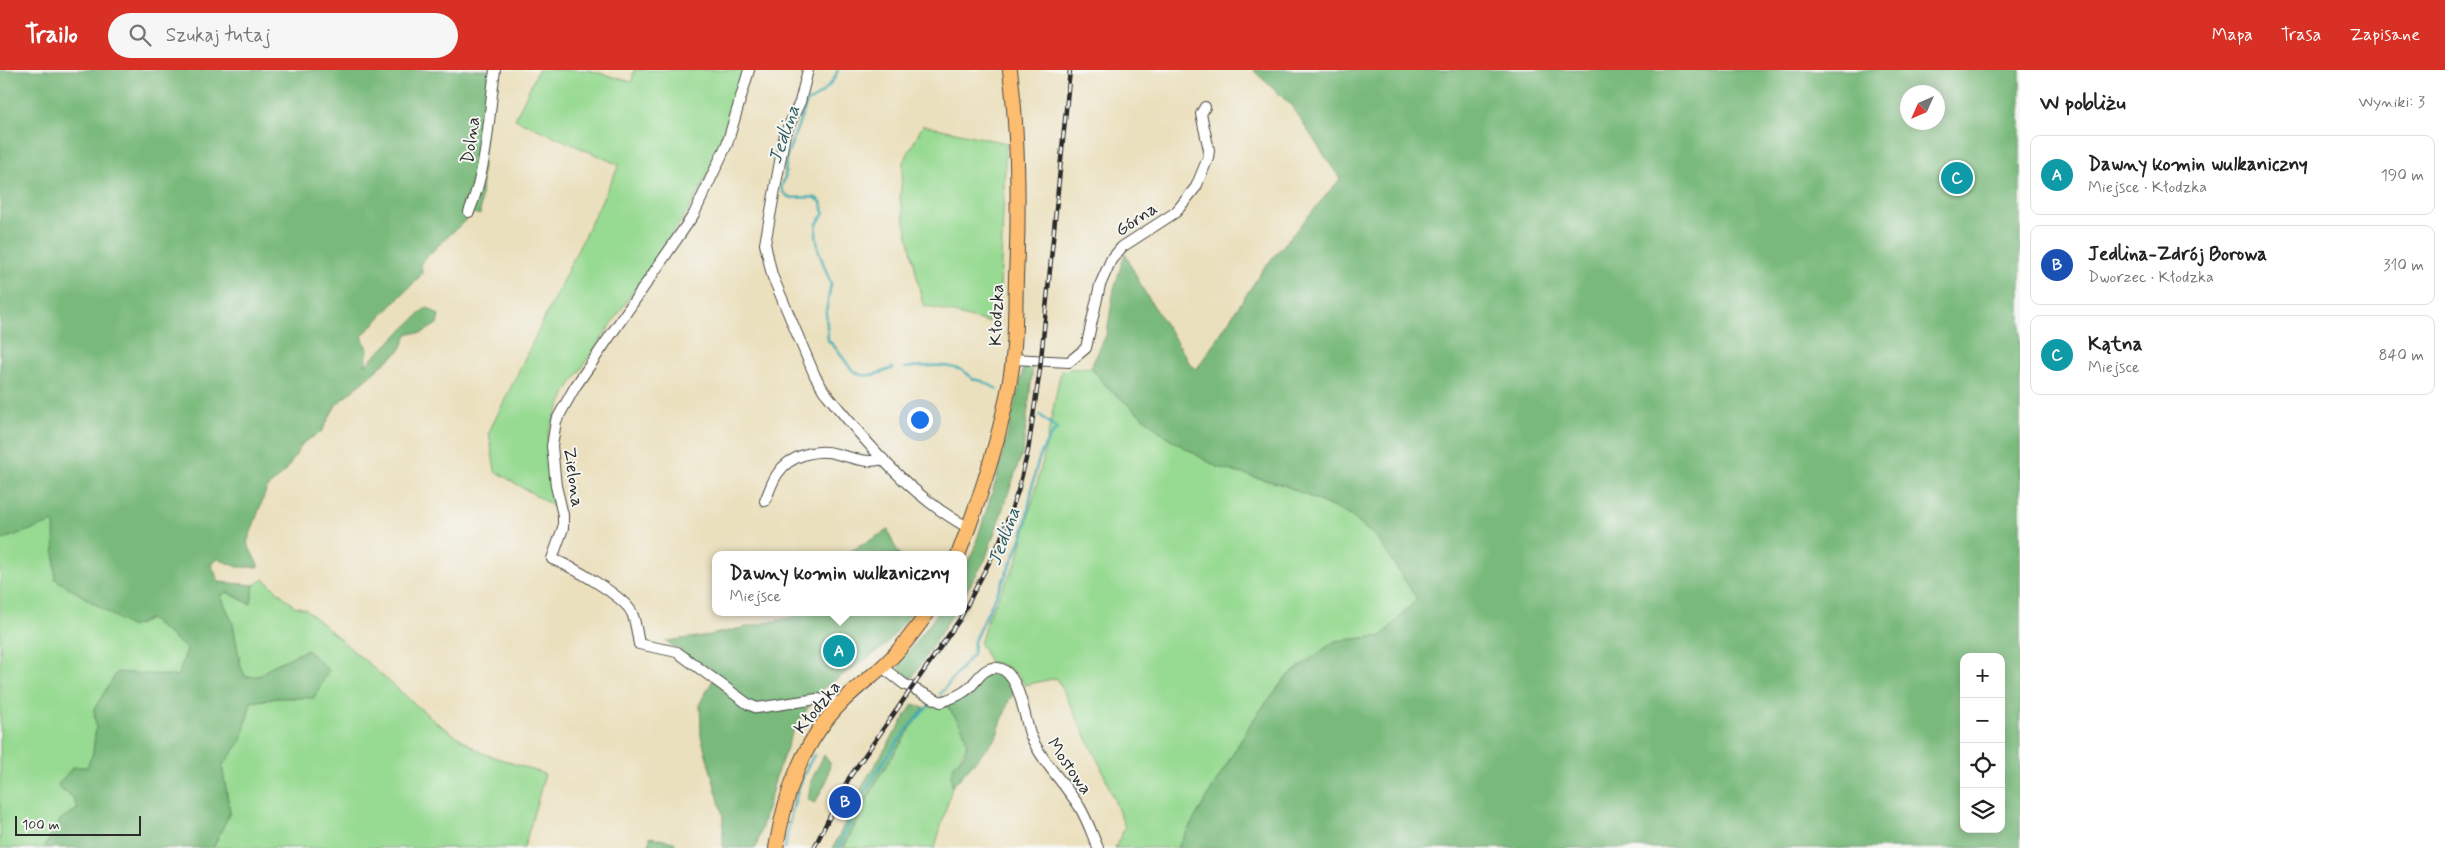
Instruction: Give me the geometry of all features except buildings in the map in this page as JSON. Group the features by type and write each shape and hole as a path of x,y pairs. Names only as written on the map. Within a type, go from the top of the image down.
{"main road":[{"name":"Kłodzka","path":"960,551 969,528 1003,413 1013,358 1019,164 1016,116 1010,70"},
{"name":"Kłodzka","path":"776,848 783,810 795,772 816,733 841,703 882,667 908,639 925,616"}],"street":[{"name":"Dolna","path":"469,212 475,197 488,145 495,70"},
{"name":"Zielona","path":"749,70 727,144 694,214 575,387 556,421 552,446 556,486 563,516 563,528 552,559 578,571 622,602 632,612 639,644 677,652 748,704 757,708 817,700 841,703"},
{"path":"808,70 800,102 785,134 776,172 765,244 772,275 815,376 883,459 902,479 944,512 969,528"},
{"name":"Górna","path":"1013,358 1070,362 1086,348 1100,285 1111,260 1122,247 1176,212 1196,187 1208,158 1209,150 1201,114 1205,107"},
{"path":"765,501 778,473 797,458 811,453 830,452 872,462 883,459"},
{"name":"Mostowa","path":"882,667 904,684 940,702 955,697 967,690 981,673 998,668 1008,673 1017,684 1020,701 1036,748 1080,807 1098,848"}],"green space":[{"path":"0,70 492,70 485,122 480,215 473,213 421,262 422,274 362,336 368,351 365,365 427,307 439,315 437,324 422,333 408,333 401,349 336,405 322,431 302,444 286,471 267,488 247,543 259,567 238,567 218,559 211,564 219,582 254,585 251,604 227,592 221,596 233,624 241,668 246,677 259,676 272,666 307,650 329,670 314,698 277,698 251,702 241,742 222,766 230,812 213,848 44,848 61,819 78,809 73,797 60,789 58,784 73,767 87,767 93,753 96,727 94,709 117,672 178,676 187,649 150,619 131,627 55,579 54,522 0,540"},
{"path":"538,70 588,70 632,82 634,70 744,70 724,141 693,203 567,390 548,433 548,470 555,507 495,471 489,432 619,165 515,119"},
{"path":"1253,70 2020,70 2020,848 1177,848 1253,720 1286,677 1335,641 1382,636 1417,599 1377,538 1350,515 1284,485 1217,467 1164,435 1106,386 1091,367 1107,333 1114,289 1125,253 1141,286 1191,365 1197,369 1264,268 1340,179 1291,105"},
{"path":"923,125 1006,143 1000,286 988,322 923,305 900,199 903,163"},
{"path":"1024,367 1033,367 1023,451 985,560 967,590 967,563 973,552 996,480"},
{"path":"1091,367 1106,386 1164,435 1217,467 1284,485 1349,515 1377,538 1417,599 1382,636 1335,641 1286,677 1253,720 1177,848 1115,848 1125,827 1101,767 1057,678 1025,685 1010,669 990,662 980,644 988,617 1017,561 1042,464 1061,370"},
{"path":"54,521 138,625 150,619 187,649 178,676 117,673 94,709 96,727 93,753 87,767 60,789 73,797 78,809 61,819 44,848 0,848 0,540"},
{"path":"888,530 898,551 851,551"},
{"path":"264,579 294,606 305,609 437,723 482,753 545,774 524,848 213,848 230,812 222,766 241,742 251,702 277,698 307,650 272,666 259,676 246,677 241,668 233,624 221,596 226,592 250,604 254,585"},
{"path":"909,616 885,646 822,689 796,724 777,773 756,848 723,848 723,816 701,736 700,703 716,675 666,641 705,636 793,617"},
{"path":"936,616 951,616 911,679 897,666"},
{"path":"998,668 1016,691 1009,700 996,738 952,787 951,775 955,763 963,757 967,742 961,726 946,705"},
{"path":"913,704 924,708 878,778 843,848 833,848 865,781"},
{"path":"946,705 963,727 966,734 966,747 951,775 952,787 935,848 844,848 878,778 924,708"},
{"path":"824,755 830,763 827,780 815,803 808,800 811,781"},
{"path":"650,837 674,842 677,848 649,848"}],"waterway":[{"name":"Jedlina","path":"838,70 826,89 807,102 786,158 785,178 781,188 784,193 792,198 811,197 821,202 824,213 817,224 816,235 819,252 831,284 826,312 828,340 848,365 859,374 878,374 893,368"},
{"name":"Jedlina","path":"905,368 951,367 967,373 972,379 982,381 997,389"},
{"name":"Jedlina","path":"940,694 973,654 974,641 1018,547 1026,520 1037,464 1048,439 1057,429 1040,415"},
{"name":"Jedlina","path":"839,848 856,809 877,772 901,737 929,705"},
{"path":"785,848 795,800 803,777 814,755"}],"railway":[{"path":"967,605 1000,541 1018,491 1028,451 1040,369 1070,70"},
{"path":"814,848 849,778 962,616"}],"place":[{"name":"Kątna","path":"1957,178"},
{"name":"Dawny komin wulkaniczny","path":"839,651"},
{"name":"Jedlina-Zdrój Borowa","path":"845,802"}]}
